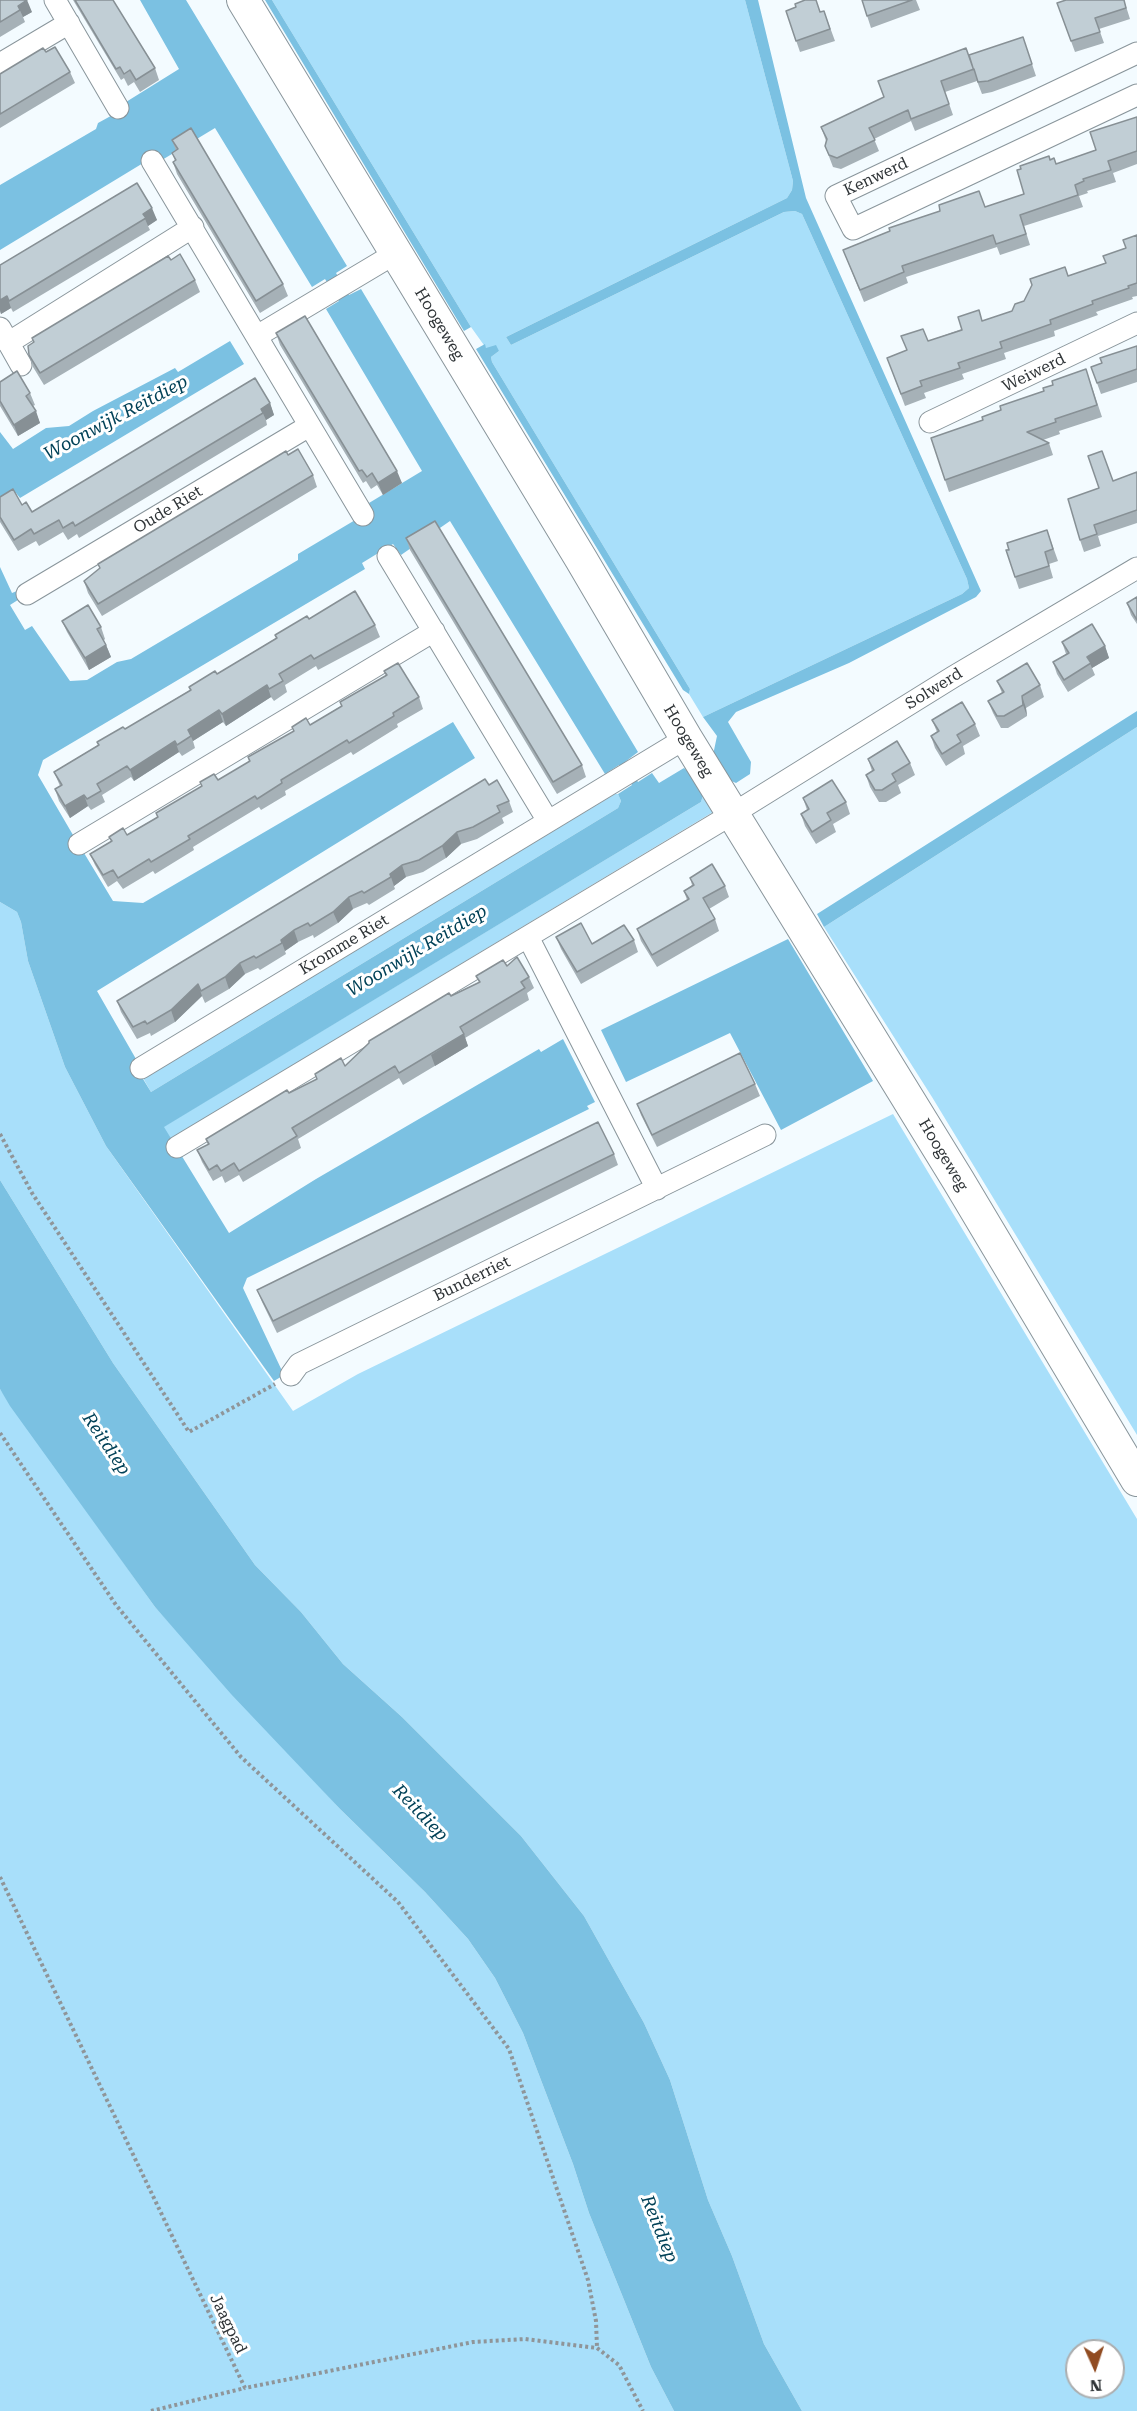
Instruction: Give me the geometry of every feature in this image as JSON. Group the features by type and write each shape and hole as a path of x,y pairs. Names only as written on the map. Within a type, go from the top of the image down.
{"street":[{"path":"55,0 118,108"},
{"name":"Hoogeweg","path":"243,0 581,559 691,746 964,1190 1137,1480"},
{"path":"0,64 69,23"},
{"name":"Kenwerd","path":"1137,53 836,196 853,229 1137,94"},
{"path":"152,161 363,514"},
{"path":"21,365 4,336 193,227"},
{"path":"257,336 396,253"},
{"name":"Weiwerd","path":"930,422 1137,323"},
{"name":"Oude Riet","path":"27,594 309,426"},
{"path":"388,556 548,821"},
{"name":"Solwerd","path":"727,804 953,677 1137,568"},
{"path":"79,844 434,631"},
{"name":"Kromme Riet","path":"141,1068 656,757 691,746"},
{"path":"177,1147 528,937 727,804"},
{"path":"528,937 657,1189"},
{"name":"Bunderriet","path":"291,1375 299,1364 765,1135"}],"path":[{"path":"0,1134 32,1193 189,1432 269,1388"},
{"path":"1,1435 116,1605 241,1757 398,1902 509,2049 588,2280 596,2321 597,2348"},
{"name":"Jaagpad","path":"0,1877 245,2388"},
{"path":"151,2411 245,2388 473,2342 525,2339 597,2348 618,2365 643,2411"}],"shaded area":[{"path":"272,0 745,0 793,181 792,190 787,198 506,337 511,345 784,212 795,211 802,214 967,579 969,588 962,594 703,717 689,694 690,689 492,362 491,357 499,351 486,348 471,327"},
{"path":"1137,727 1137,1435 932,1097 824,927"},
{"path":"618,794 621,801 618,808 151,1092 143,1078"},
{"path":"703,795 713,812 170,1139 163,1127 701,802"},
{"path":"0,902 17,912 28,961 65,1067 106,1146 293,1411 358,1374 893,1114 1137,1519 1137,2411 802,2411 764,2344 732,2256 708,2200 670,2080 644,2023 584,1916 521,1836 402,1717 343,1664 301,1612 255,1565 113,1363 0,1180"},
{"path":"0,1389 155,1607 340,1809 425,1892 468,1939 495,1978 523,2033 573,2164 589,2213 651,2367 674,2411 0,2411"}],"water":[{"name":"Woonwijk Reitdiep","path":"140,0 186,0 347,266 336,273 349,295 361,289 638,752 625,762 638,782 652,773 659,783 684,768 690,773 713,755 717,736 703,717 962,594 969,588 967,579 802,214 795,211 784,212 511,345 506,337 787,198 792,190 793,181 745,0 758,0 806,198 981,591 976,597 849,663 736,712 728,722 751,762 750,774 736,783 729,780 703,795 701,802 164,1127 229,1233 316,1179 539,1049 541,1052 563,1039 595,1102 587,1106 589,1109 247,1278 243,1288 284,1375 274,1381 106,1146 65,1067 28,961 17,912 0,902 0,567 12,593 17,591 21,598 10,605 25,630 32,626 70,681 87,680 117,662 131,659 298,560 298,554 372,510 369,503 422,471 326,309 339,301 325,279 312,287 215,128 162,160 158,154 0,250 0,185 96,129 98,123 129,106 126,102 179,69","holes":["450,521 605,774 619,765 632,785 618,794 621,801 618,808 151,1092 132,1061 136,1059 97,991 475,758 453,722 143,903 113,901 84,853 81,854 73,835 38,775 43,760 365,569 362,563 393,544 401,555"]},
{"path":"265,0 272,0 471,327 464,331"},
{"name":"Woonwijk Reitdiep","path":"230,341 244,364 20,498 16,493 0,502 0,432 13,449 46,428 69,426 175,368 178,372"},
{"path":"485,344 486,348 496,345 499,351 491,357 492,362 690,689 689,694 683,690 476,349"},
{"path":"1137,711 1137,727 824,927 817,914"},
{"path":"788,939 873,1081 781,1130 730,1033 626,1082 601,1030"},
{"name":"Reitdiep","path":"0,1180 113,1363 255,1565 301,1612 343,1664 402,1717 521,1836 584,1916 644,2023 670,2080 708,2200 732,2256 764,2344 802,2411 674,2411 651,2367 589,2213 573,2164 523,2033 495,1978 468,1939 425,1892 340,1809 231,1694 155,1607 10,1406 0,1389"}],"building":[{"path":"0,0 27,0 18,6 20,10 0,22"},
{"path":"75,0 113,0 155,68 136,80 130,70 124,74 120,67 116,69"},
{"path":"805,0 816,0 820,12 824,11 830,29 796,41 786,11"},
{"path":"862,0 912,0 867,16"},
{"path":"1066,0 1124,0 1126,8 1095,18 1100,32 1071,41 1057,3"},
{"path":"1023,37 1032,64 988,81 978,82 974,69 941,81 949,104 911,119 908,110 869,128 875,140 837,158 829,155 825,146 827,139 821,127 884,97 878,81 966,48 973,68 969,55"},
{"path":"55,47 70,72 0,114 0,74 43,48 46,52"},
{"path":"1137,117 1137,151 1108,161 1111,170 1083,179 1084,181 1075,185 1078,195 1020,215 1026,234 996,244 993,235 902,266 904,272 860,290 843,250 890,231 889,228 940,211 939,205 979,191 985,207 1024,194 1017,170 1021,169 1020,166 1049,156 1050,160 1054,158 1056,164 1096,150 1090,132"},
{"path":"191,128 283,284 256,301 173,162 176,160 172,153 178,149 172,140"},
{"path":"137,183 152,208 143,214 146,218 9,301 7,296 0,300 0,265"},
{"path":"1137,235 1137,283 1092,301 1093,304 1050,320 1051,324 1000,342 1002,348 958,363 960,368 920,381 922,386 901,394 887,358 907,350 901,336 923,329 928,341 962,330 958,317 979,310 982,321 1012,311 1015,304 1024,301 1032,285 1030,279 1065,267 1068,276 1106,263 1103,256 1126,248 1123,240"},
{"path":"180,254 195,280 40,373 29,355 28,346 34,342 32,338 168,256 171,260"},
{"path":"305,316 397,471 378,483 372,473 367,477 362,470 359,471 276,333"},
{"path":"1137,346 1137,369 1097,383 1091,367 1102,363 1100,358"},
{"path":"1086,369 1097,405 1055,419 1056,422 1027,432 1049,443 945,480 931,438 983,420 982,417 1001,410 1000,406 1044,391 1043,388 1053,385 1052,381"},
{"path":"17,371 30,393 26,396 36,411 14,425 0,401 0,382"},
{"path":"255,378 270,403 261,409 263,413 75,526 73,522 63,528 59,520 34,534 31,529 14,540 0,517 0,497 13,489 22,505 26,502 32,512"},
{"path":"298,449 313,475 98,604 84,581 100,568 98,564 286,451 288,455"},
{"path":"1102,451 1113,481 1137,472 1137,510 1094,525 1097,534 1080,540 1068,499 1099,488 1088,456"},
{"path":"435,521 582,765 553,782 406,538"},
{"path":"1047,530 1053,549 1045,552 1049,566 1015,577 1006,550 1009,550 1007,543"},
{"path":"355,591 375,625 314,659 311,655 279,674 283,681 269,689 267,685 222,714 219,710 188,730 191,736 177,745 175,741 130,770 127,766 97,784 101,791 87,799 84,795 65,806 55,789 62,785 54,772 99,745 97,742 123,727 125,729 191,690 189,687 215,671 217,674 277,638 275,635 307,616 309,619"},
{"path":"1137,597 1137,620 1127,603"},
{"path":"88,605 101,627 97,629 106,645 85,658 62,621"},
{"path":"1092,624 1105,646 1087,657 1091,663 1064,680 1053,662 1069,653 1062,642"},
{"path":"398,663 419,697 393,713 394,716 349,743 347,740 281,780 282,783 257,799 255,796 188,836 190,839 151,862 149,859 118,878 113,870 103,875 90,854 112,841 109,837 123,828 127,835 158,817 156,813 202,786 200,782 214,774 218,780 250,761 248,757 294,731 292,727 306,718 310,725 342,706 340,702 387,675 384,671"},
{"path":"1027,663 1040,685 1022,696 1023,705 1004,716 997,716 988,701 1004,692 997,681"},
{"path":"962,702 975,724 957,735 961,742 942,754 931,736 939,731 932,720"},
{"path":"897,741 910,763 892,774 896,781 882,790 875,790 866,775 874,770 868,759"},
{"path":"485,779 489,785 497,780 509,801 497,806 500,812 473,827 457,832 442,846 419,860 402,865 390,874 391,877 364,893 362,891 349,897 333,912 310,926 308,923 294,930 281,940 282,943 256,958 254,956 240,963 225,977 201,991 198,984 171,1010 147,1024 145,1021 133,1027 117,1001"},
{"path":"832,780 846,802 827,813 831,820 812,832 801,814 809,809 803,798"},
{"path":"712,864 725,886 703,898 715,919 652,955 637,929 689,899 684,891 694,885 690,878"},
{"path":"581,923 592,944 624,925 634,940 577,972 556,937"},
{"path":"517,957 529,977 521,982 525,988 460,1027 464,1034 399,1073 395,1066 292,1128 297,1136 239,1171 234,1163 221,1171 217,1165 209,1170 197,1150 209,1144 206,1139 287,1090 289,1093 317,1079 315,1074 341,1058 345,1066 369,1041 449,993 451,996 480,982 476,976 503,960 507,966"},
{"path":"740,1053 755,1084 652,1135 637,1104"},
{"path":"598,1122 614,1154 273,1321 257,1290"}]}
